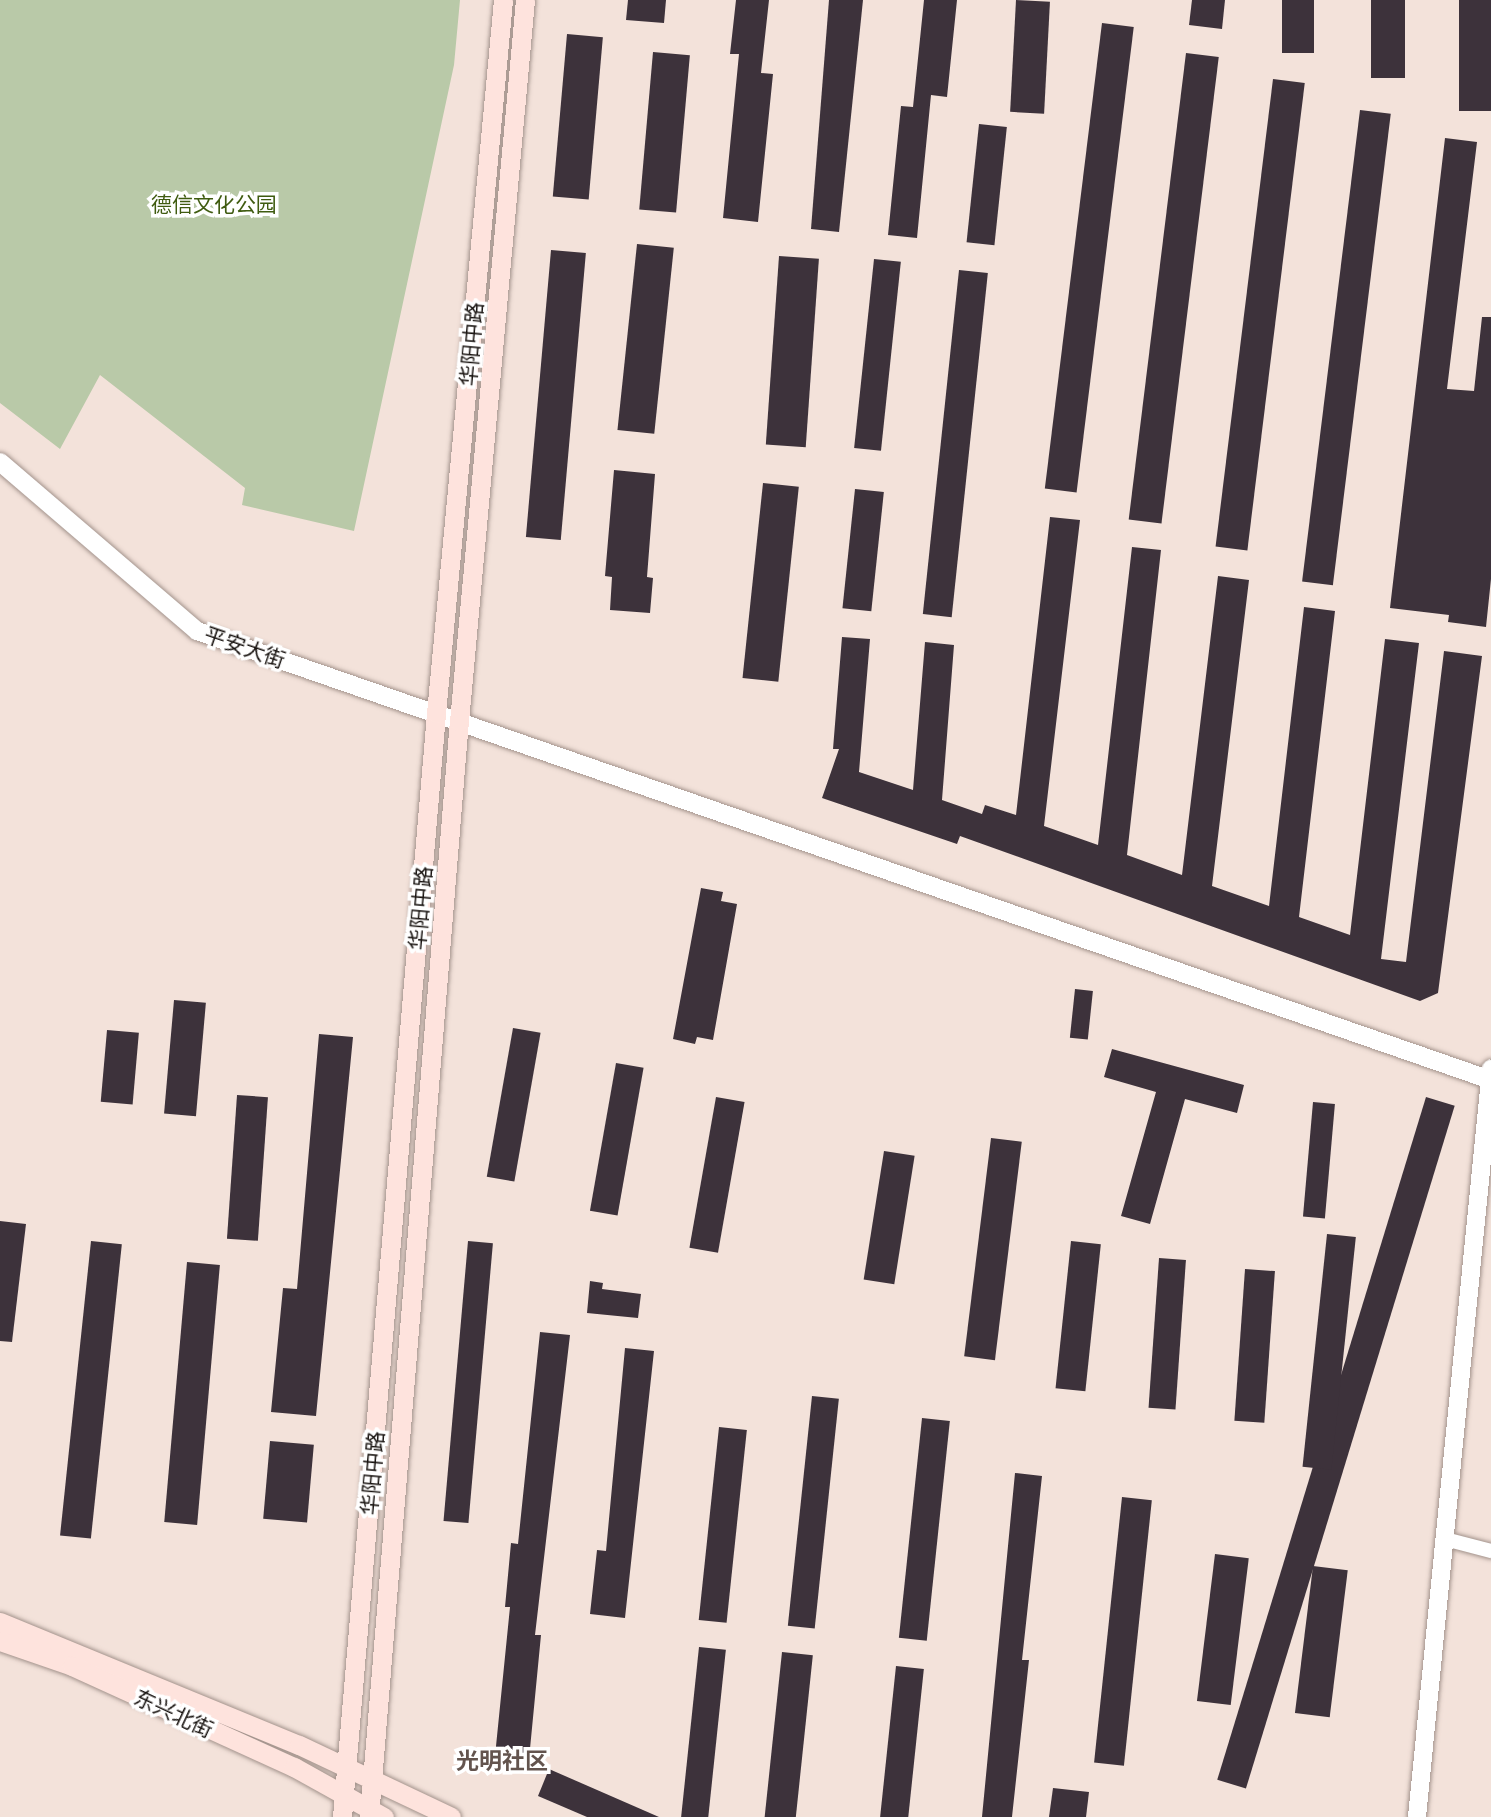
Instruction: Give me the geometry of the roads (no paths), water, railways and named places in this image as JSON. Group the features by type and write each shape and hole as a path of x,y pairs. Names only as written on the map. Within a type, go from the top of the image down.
{"main road":[{"name":"华阳中路","path":"342,1817 436,713 503,0"},
{"name":"华阳中路","path":"374,1815 374,1782 459,721 525,0"},
{"name":"东兴北街","path":"0,1622 346,1766 374,1782"},
{"name":"东兴北街","path":"0,1641 72,1666 344,1795 374,1815"},
{"path":"374,1782 451,1817"}],"street":[{"name":"平安大街","path":"0,462 197,631 1491,1076"},
{"path":"1417,1817 1491,1076"},
{"path":"1445,1539 1491,1551"}],"district":[{"name":"光明社区","path":"502,1760"}],"park label":[{"name":"德信文化公园","path":"214,204"}]}
